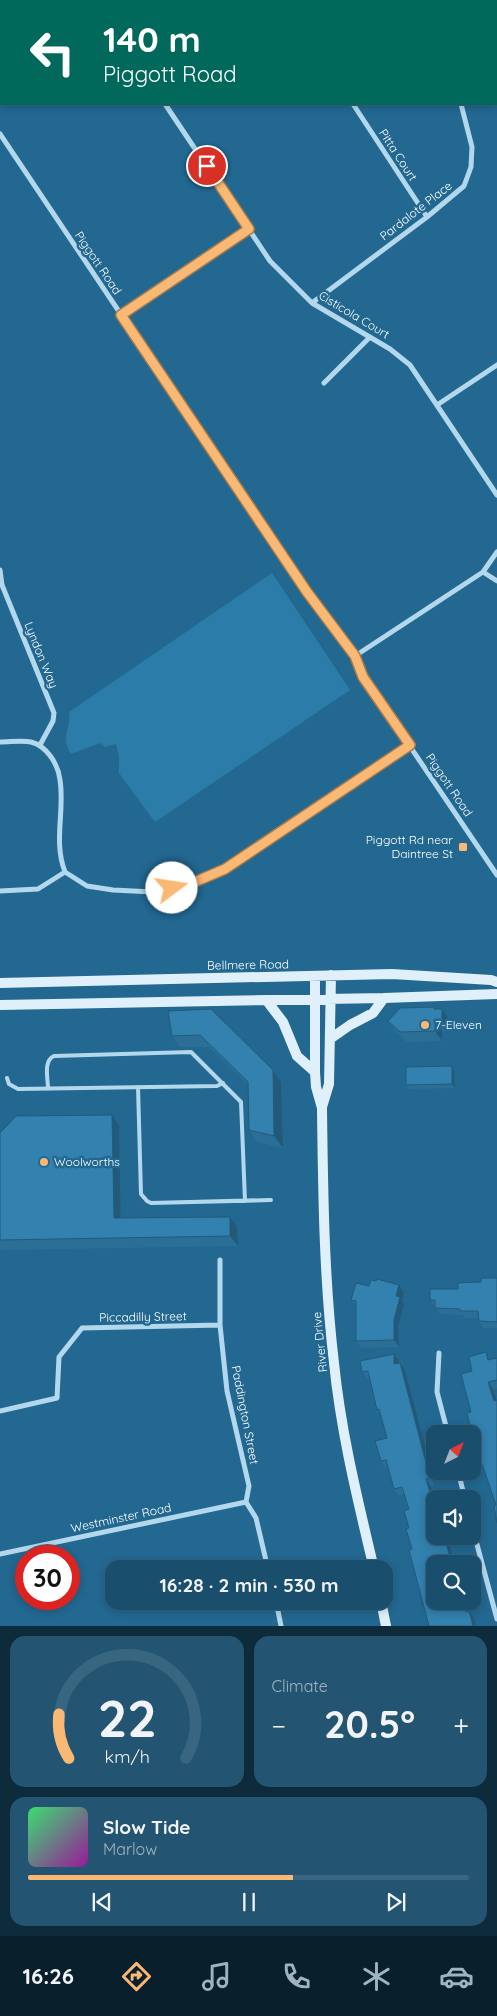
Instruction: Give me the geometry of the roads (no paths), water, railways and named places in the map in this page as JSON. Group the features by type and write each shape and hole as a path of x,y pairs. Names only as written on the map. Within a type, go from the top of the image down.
{"main road":[{"name":"Bellmere Road","path":"0,983 392,974 497,982"},
{"name":"River Drive","path":"315,976 315,1072 316,1087 322,1108 326,1266 334,1364 351,1470 372,1560"},
{"name":"River Drive","path":"322,1108 329,1084 331,976"},
{"path":"0,1005 315,1000 497,994"},
{"path":"330,1040 346,1028 373,1013 384,998"},
{"path":"267,1000 283,1022 297,1056 315,1072"},
{"path":"383,1610 386,1626"}],"street":[{"name":"Cisticola Court","path":"166,105 270,262 312,303 390,349 410,365 438,404 497,495"},
{"name":"Pitta Court","path":"353,105 427,217"},
{"name":"Pardalote Place","path":"312,303 427,217 464,186 471,167 472,147 461,105"},
{"name":"Piggott Road","path":"0,134 307,592 355,656 363,677 497,875"},
{"path":"121,315 249,229"},
{"path":"324,383 370,337"},
{"path":"438,404 497,365"},
{"path":"355,656 483,572 497,552"},
{"name":"Lyndon Way","path":"0,570 2,585 54,713 53,721 40,745"},
{"path":"483,572 497,581"},
{"path":"0,742 29,741 40,745 54,760 60,780 60,852 66,872 87,886 113,890 153,892 190,884 225,869 410,745"},
{"path":"0,891 38,889 66,872"},
{"name":"Paddington Street","path":"220,1260 220,1325 227,1391 249,1486 246,1502 256,1518 266,1560"},
{"name":"Piccadilly Street","path":"0,1411 57,1398 59,1357 82,1328 220,1325"},
{"path":"439,1353 437,1392 446,1425"},
{"name":"Westminster Road","path":"0,1554 246,1502"},
{"path":"477,1545 497,1619"},
{"path":"277,1610 280,1626"}],"lane":[{"path":"48,1089 47,1062 54,1056 188,1051 194,1054 241,1102 245,1201"},
{"path":"7,1078 9,1084 18,1089 217,1086 223,1083"},
{"path":"138,1087 141,1194 143,1198 151,1203 272,1200"}],"place":[{"name":"Piggott Rd near Daintree St","path":"463,847"},
{"name":"7-Eleven","path":"425,1025"},
{"name":"Woolworths","path":"44,1162"}]}
